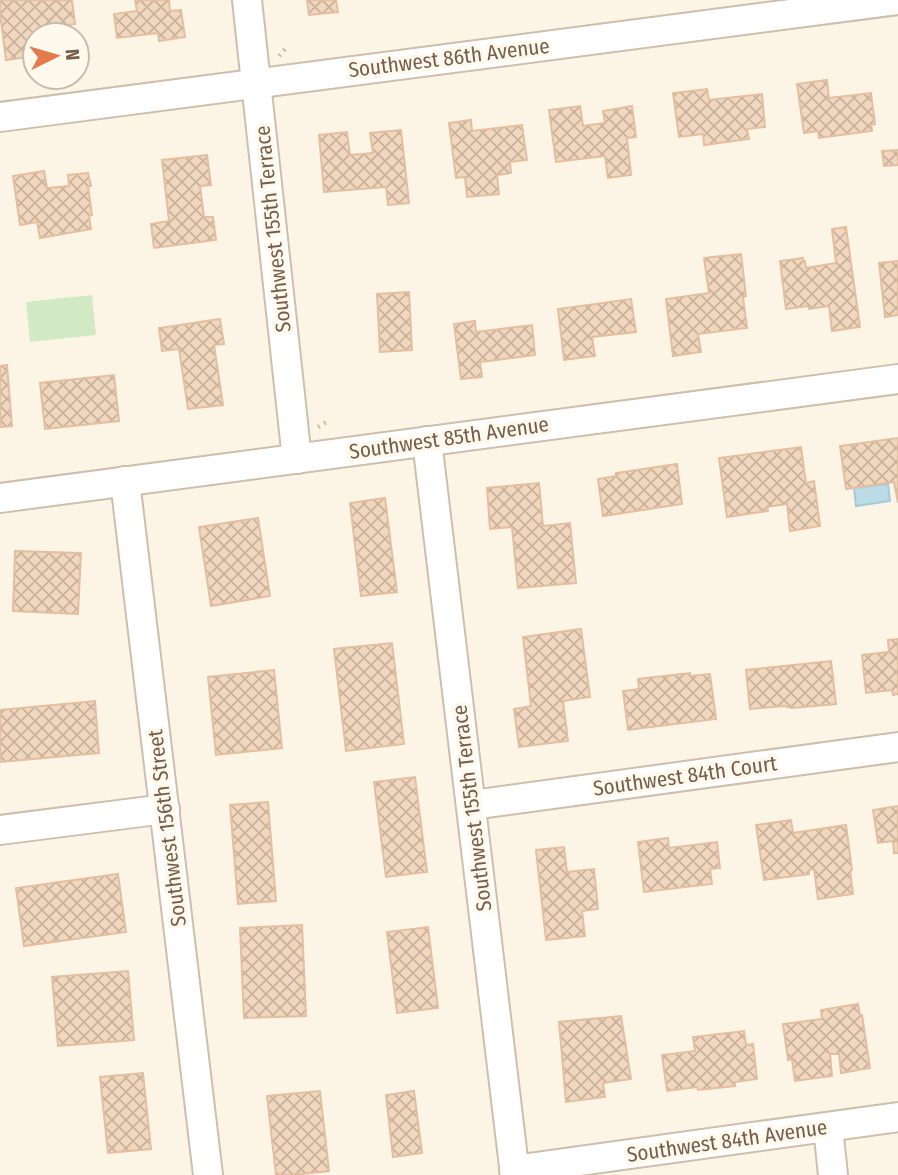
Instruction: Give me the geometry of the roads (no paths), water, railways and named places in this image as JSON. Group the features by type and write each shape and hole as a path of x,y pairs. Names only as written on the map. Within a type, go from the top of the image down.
{"street":[{"name":"Southwest 155th Terrace","path":"247,0 297,459"},
{"name":"Southwest 86th Avenue","path":"0,117 898,0"},
{"name":"Southwest 85th Avenue","path":"0,498 898,379"},
{"name":"Southwest 155th Terrace","path":"427,441 514,1173"},
{"name":"Southwest 156th Street","path":"125,481 208,1175"},
{"name":"Southwest 84th Court","path":"472,805 898,747"},
{"path":"0,830 164,808"},
{"name":"Southwest 84th Avenue","path":"514,1173 898,1117"},
{"path":"828,1127 833,1175"}],"water":[{"path":"888,484 890,501 856,506 854,488"}]}
